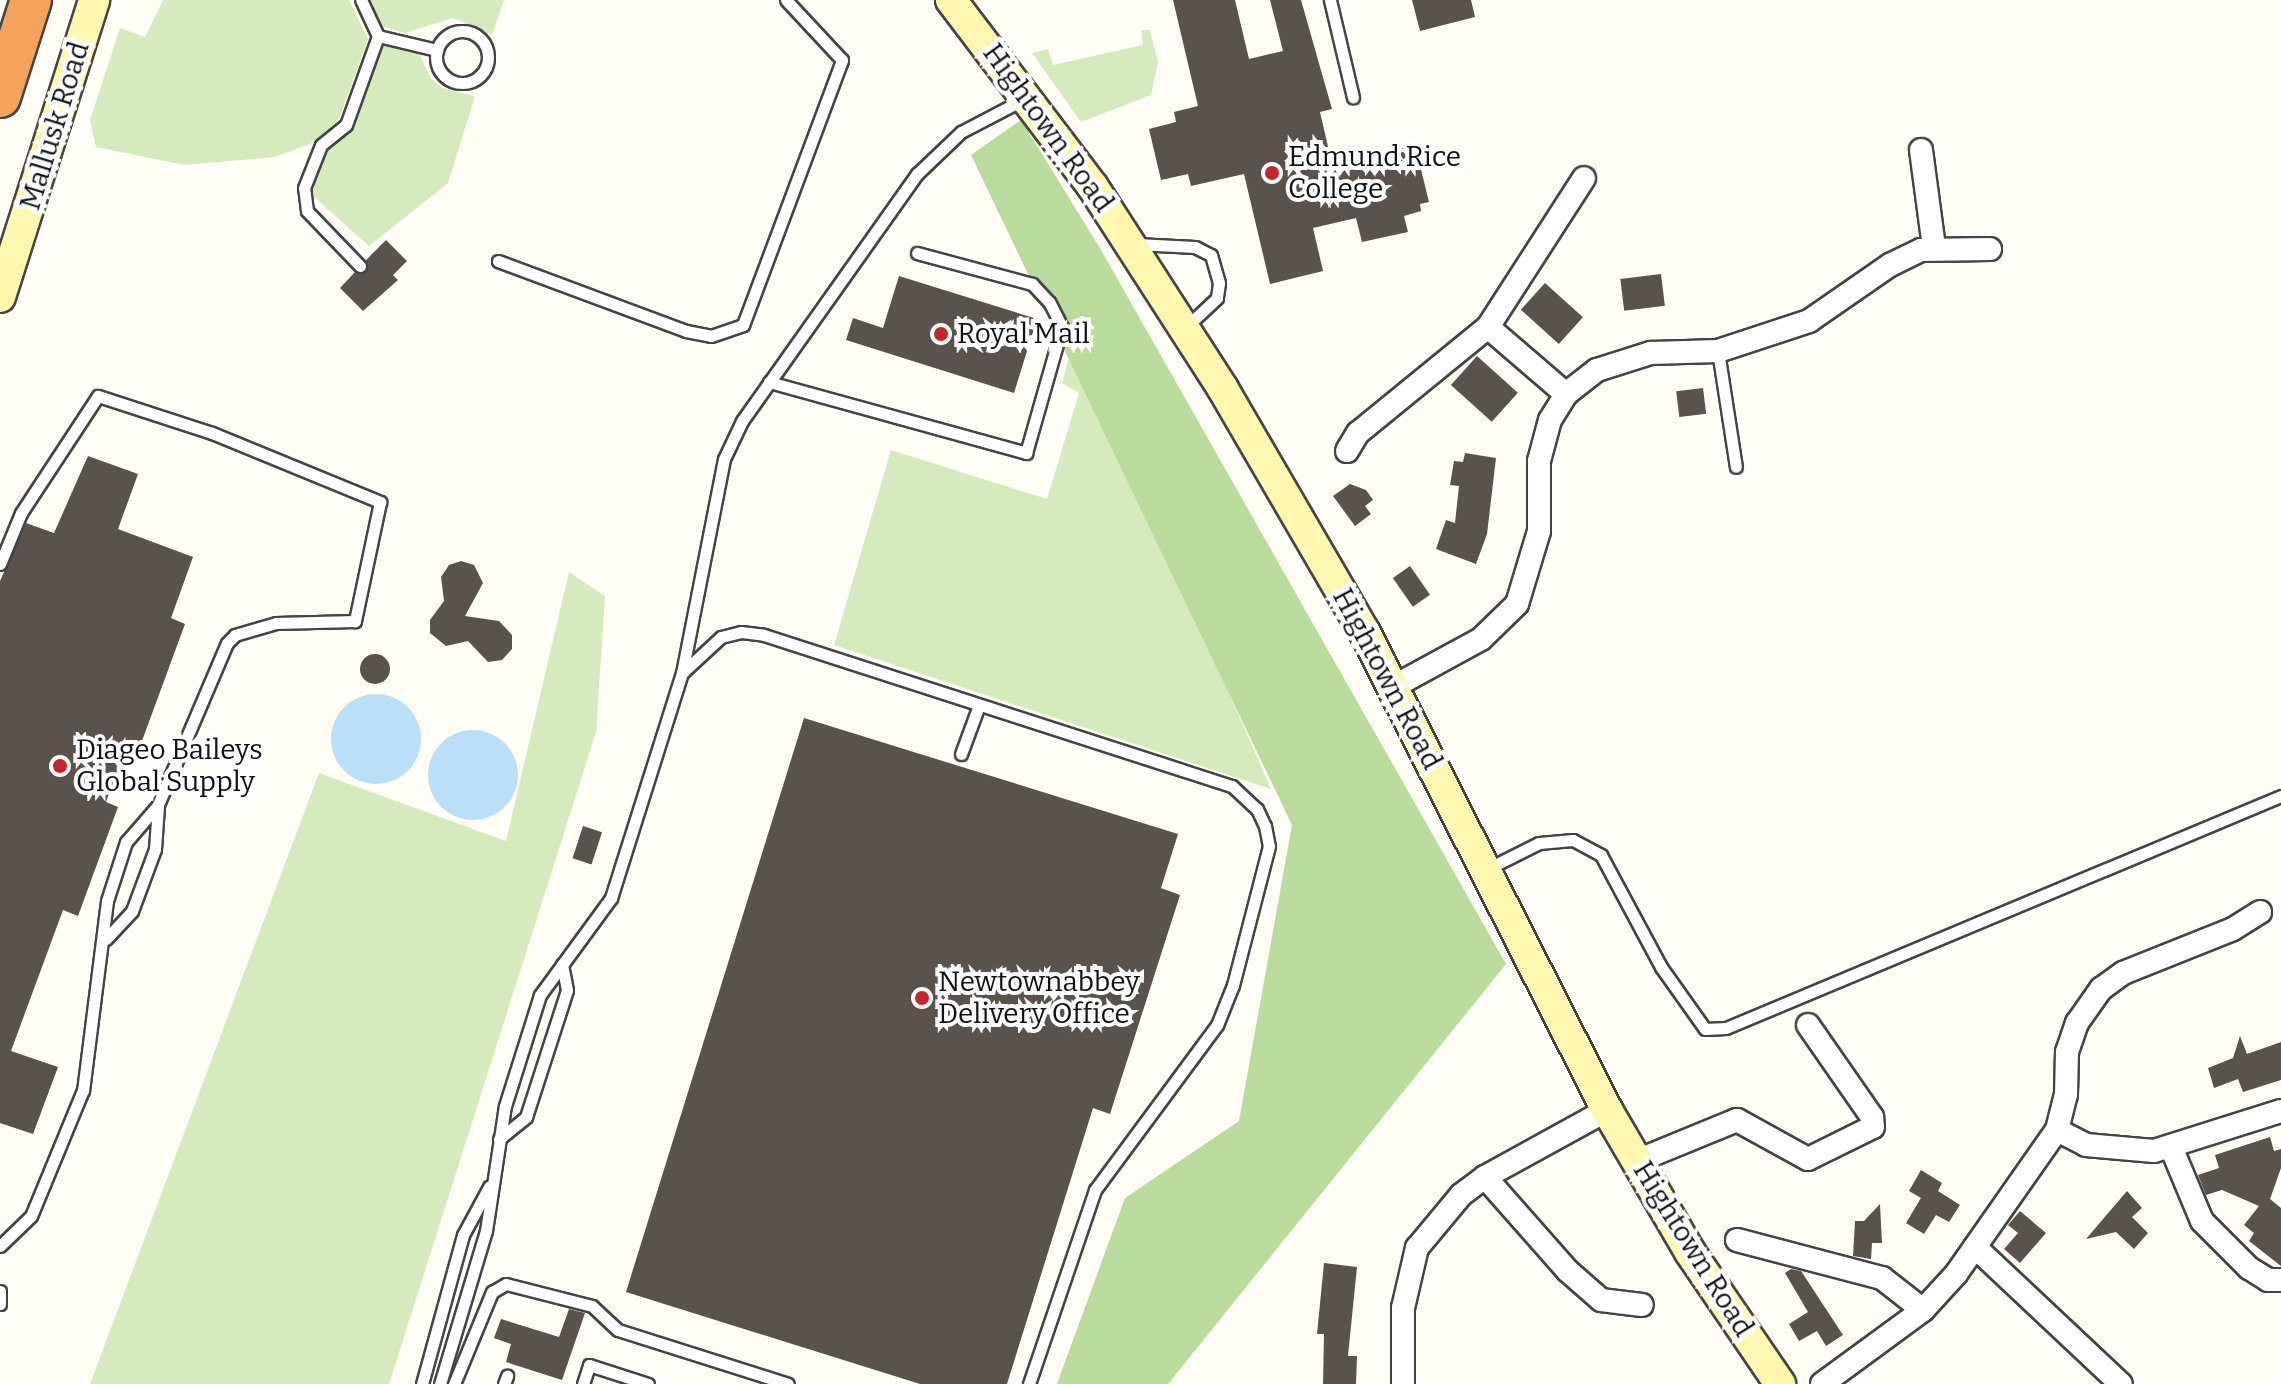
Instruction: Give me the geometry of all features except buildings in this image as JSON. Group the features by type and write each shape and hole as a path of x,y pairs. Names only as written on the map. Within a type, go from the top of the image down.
{"highway":[{"path":"0,97 31,0"}],"main road":[{"name":"Mallusk Road","path":"0,297 94,0"},
{"name":"Hightown Road","path":"951,0 1028,97 1131,244 1185,328 1393,687 1607,1110 1690,1252 1780,1384"}],"street":[{"path":"1921,150 1934,248"},
{"path":"1347,451 1358,433 1488,327 1584,178"},
{"path":"1393,687 1481,639 1517,604 1539,531 1539,461 1550,420 1566,394 1622,358 1718,351 1809,321 1890,265 1934,248 1990,249"},
{"path":"1488,327 1566,394"},
{"path":"1822,1384 1923,1310 1975,1247 2057,1130 2066,1095 2067,1052 2077,1023 2101,989 2123,973 2233,929 2260,912"},
{"path":"1637,1161 1737,1120 1808,1159 1873,1127 1872,1117 1808,1025"},
{"path":"1403,1384 1403,1308 1417,1248 1461,1195 1485,1177 1564,1129 1607,1110"},
{"path":"2057,1130 2086,1145 2125,1152 2171,1147 2281,1111"},
{"path":"2171,1147 2202,1221 2249,1268 2268,1280 2281,1280"},
{"path":"1485,1177 1568,1271 1601,1300 1642,1305"},
{"path":"1737,1240 1882,1278 1923,1310"},
{"path":"1975,1247 2112,1381"}],"lane":[{"path":"360,266 307,211 304,188 321,145 346,125 378,36 361,0"},
{"path":"498,261 686,331 711,336 743,325 842,60 786,0"},
{"path":"1330,0 1353,97"},
{"path":"470,33 484,43 486,67 474,80 449,80 438,67 437,50 446,36 470,33"},
{"path":"378,36 437,50"},
{"path":"440,1384 486,1231 499,1139 540,995 611,898 682,673 724,459 769,382 938,150 976,122 1028,97"},
{"path":"1131,244 1195,247 1211,255 1219,283 1217,298 1185,328"},
{"path":"769,382 1026,453 1062,327 1049,302 1032,284 917,253"},
{"path":"1718,351 1736,467"},
{"path":"0,564 21,513 98,396 212,433 380,502 355,621 276,623 235,635 227,643 158,805 126,842 107,901 106,939 83,1090 31,1216 0,1246"},
{"path":"682,673 721,637 741,632 1232,786 1257,809 1269,846 1233,985 1217,1025 1095,1190 1029,1384"},
{"path":"961,754 979,705"},
{"path":"1487,869 1539,843 1573,840 1601,855 1661,967 1705,1029 1726,1028 2281,796"},
{"path":"106,939 132,911 155,849 158,805"},
{"path":"499,1139 526,1117 567,990 562,964"},
{"path":"422,1384 463,1235 491,1183"},
{"path":"454,1384 492,1292 506,1284 592,1306 618,1330 788,1384"},
{"path":"0,1291 0,1304"},
{"path":"583,1384 589,1365 648,1384"}],"green space":[{"path":"163,0 349,0 368,39 339,119 312,143 275,157 184,165 96,147 90,120 120,28 145,37"},
{"path":"370,0 504,0 492,35 453,18 405,33 382,26"},
{"path":"1141,30 1150,30 1158,62 1151,95 1081,122 1032,53 1048,49 1053,65 1143,45"},
{"path":"383,42 420,55 431,79 442,88 475,96 448,183 369,246 313,196 316,163 352,125"},
{"path":"1021,120 1101,250 1506,964 1168,1384 1057,1384 1125,1198 1239,1121 1292,825 971,155"},
{"path":"1074,340 1271,789 834,645 891,450 1047,499 1079,393 1062,383"},
{"path":"569,572 605,596 596,732 389,1384 90,1384 319,773 506,841"}],"water":[{"path":"376,694 393,697 408,707 418,722 421,739 418,756 408,771 393,781 376,784 359,781 344,771 334,756 331,739 334,722 344,707 359,697"},
{"path":"473,730 490,733 505,743 515,758 518,775 515,792 505,807 490,817 473,820 456,817 441,807 431,792 428,775 431,758 441,743 456,733"}],"place":[{"name":"Edmund Rice College","path":"1272,173"},
{"name":"Royal Mail","path":"941,334"},
{"name":"Diageo Baileys Global Supply","path":"60,766"},
{"name":"Newtownabbey Delivery Office","path":"922,998"}]}
